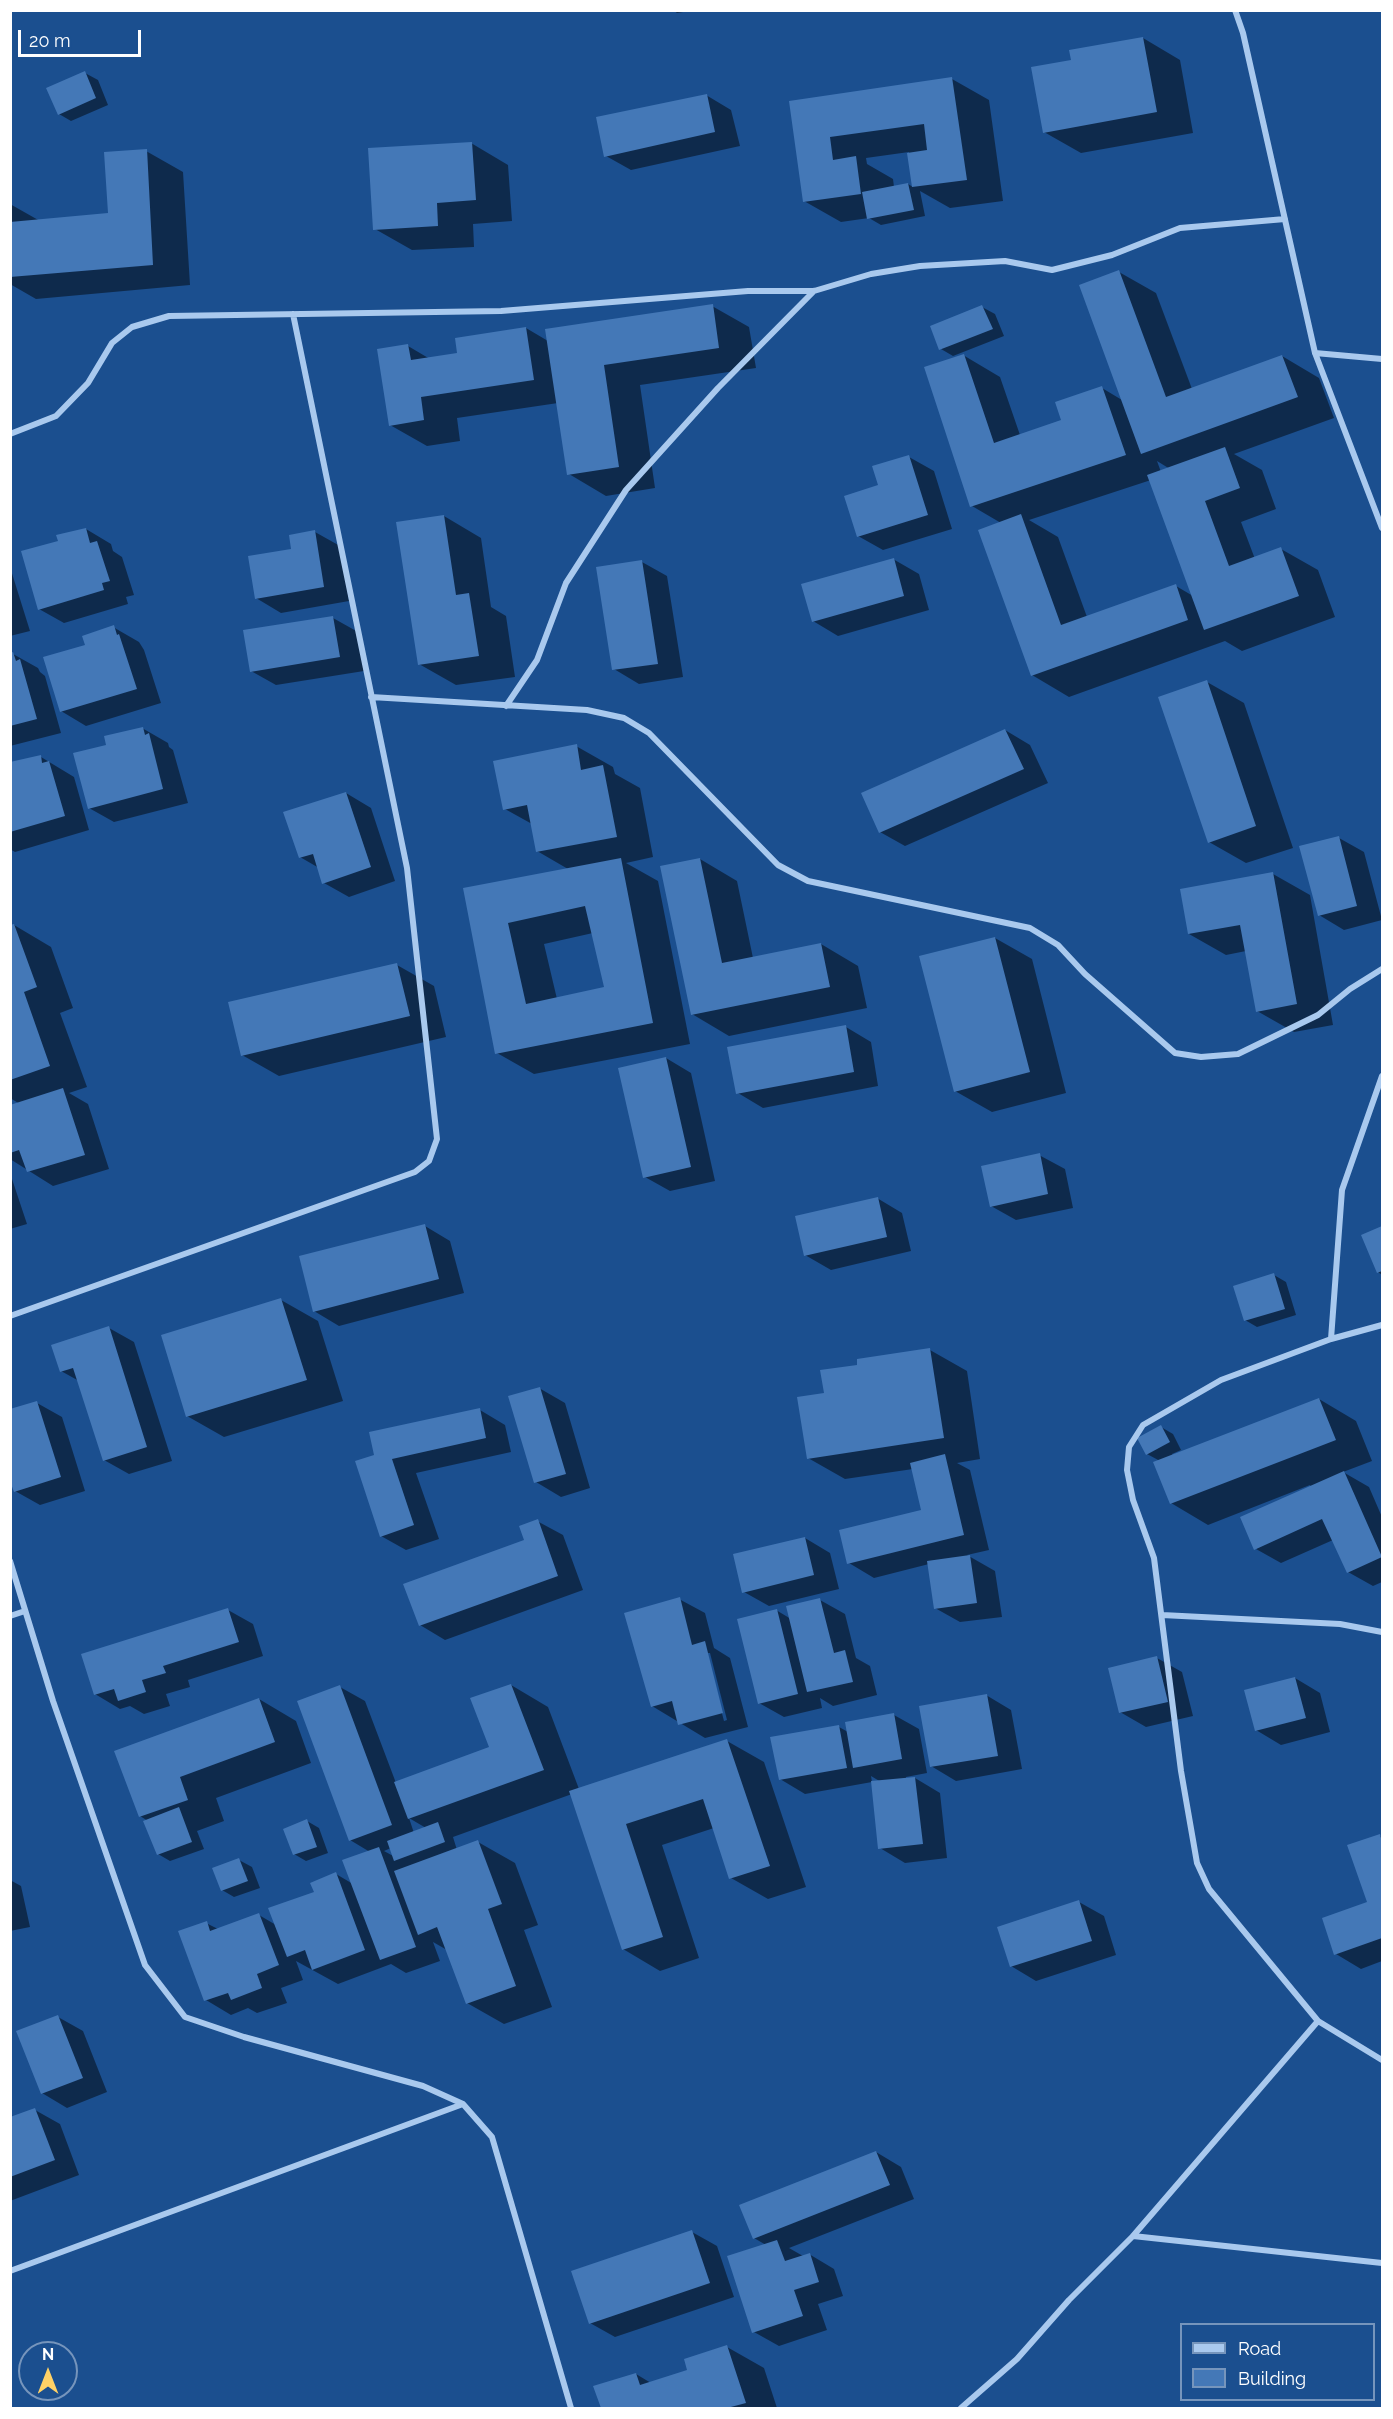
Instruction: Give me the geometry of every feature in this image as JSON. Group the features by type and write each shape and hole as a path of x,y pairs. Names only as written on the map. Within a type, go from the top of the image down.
{"street":[{"path":"1235,10 1243,33 1315,353 1383,528"},
{"path":"10,434 56,416 88,383 112,343 132,327 169,316 501,311 748,291 814,291 872,274 920,266 1005,261 1053,270 1112,255 1180,228 1285,219"},
{"path":"506,706 537,660 566,583 626,490 718,388 814,291"},
{"path":"10,1316 415,1172 429,1161 437,1139 407,868 293,314"},
{"path":"1315,353 1383,359"},
{"path":"371,698 587,710 624,718 649,734 778,865 807,881 1030,928 1058,945 1085,974 1175,1053 1201,1057 1238,1054 1318,1015 1350,990 1383,969"},
{"path":"1331,1339 1342,1190 1383,1076"},
{"path":"1383,1325 1331,1339 1221,1380 1143,1425 1129,1447 1127,1470 1133,1500 1154,1558 1181,1771 1197,1863 1209,1889 1318,2021 1383,2060"},
{"path":"10,1561 57,1712 145,1965 185,2017 244,2037 423,2086 463,2104 492,2137 571,2409"},
{"path":"10,1616 26,1611"},
{"path":"1161,1615 1340,1624 1383,1632"},
{"path":"961,2409 1017,2359 1133,2236 1318,2021"},
{"path":"10,2271 463,2104"},
{"path":"1133,2236 1383,2264"}],"building":[{"path":"1143,37 1157,112 1043,133 1031,67 1071,60 1069,50"},
{"path":"85,71 96,98 58,115 46,88"},
{"path":"952,77 967,180 912,187 907,153 927,150 924,124 830,137 833,160 856,156 861,194 803,202 789,101"},
{"path":"707,94 715,132 604,157 596,117"},
{"path":"472,142 476,200 437,203 438,226 373,230 368,148"},
{"path":"147,149 153,265 10,277 10,222 108,213 104,152"},
{"path":"908,183 914,210 867,219 862,192"},
{"path":"1119,270 1166,397 1282,355 1298,397 1141,454 1079,285"},
{"path":"713,304 719,348 604,365 619,467 567,475 545,329"},
{"path":"982,305 993,329 939,350 930,326"},
{"path":"526,327 534,380 421,397 424,420 389,426 377,349 408,344 411,360 457,353 455,338"},
{"path":"964,354 994,443 1061,420 1055,402 1102,386 1126,455 970,507 924,367"},
{"path":"1225,447 1240,488 1205,501 1229,566 1281,547 1299,596 1204,630 1147,475"},
{"path":"909,455 928,515 857,537 844,496 878,485 872,466"},
{"path":"1021,514 1061,625 1176,584 1188,620 1031,676 978,530"},
{"path":"444,515 456,595 469,593 479,656 418,665 396,522"},
{"path":"86,528 90,543 97,541 110,581 102,583 104,590 38,610 21,551 58,541 56,535"},
{"path":"315,530 324,587 255,599 248,556 291,549 289,535"},
{"path":"894,558 904,596 812,622 801,584"},
{"path":"642,560 658,664 612,670 596,567"},
{"path":"333,616 340,657 250,672 243,630"},
{"path":"114,625 137,689 60,712 43,657 85,645 82,636"},
{"path":"13,652 16,661 20,659 37,719 10,726 10,653"},
{"path":"1207,680 1256,826 1208,843 1158,697"},
{"path":"143,727 145,735 149,733 163,789 88,809 73,753 106,745 104,736"},
{"path":"1005,729 1024,769 879,833 861,793"},
{"path":"577,744 581,770 603,765 617,837 536,852 527,805 503,810 493,761"},
{"path":"41,755 42,763 49,761 65,816 10,832 10,762"},
{"path":"346,792 371,867 322,884 313,854 299,858 283,812"},
{"path":"1339,836 1357,906 1318,916 1299,846"},
{"path":"621,858 653,1023 495,1054 463,888","holes":["585,906 604,987 526,1004 508,923"]},
{"path":"700,858 722,963 821,943 830,987 691,1015 660,866"},
{"path":"1273,872 1297,1004 1256,1012 1240,925 1188,934 1180,889"},
{"path":"14,924 37,987 24,992 50,1066 10,1080 10,925"},
{"path":"995,937 1030,1072 954,1092 919,956"},
{"path":"397,963 410,1016 241,1056 228,1002"},
{"path":"846,1025 854,1072 736,1094 727,1047"},
{"path":"666,1057 691,1167 643,1178 618,1068"},
{"path":"63,1088 85,1155 27,1172 19,1150 10,1153 10,1105"},
{"path":"1040,1153 1048,1194 990,1207 981,1166"},
{"path":"878,1197 887,1237 804,1256 795,1216"},
{"path":"425,1224 439,1279 313,1312 299,1256"},
{"path":"1382,1226 1382,1271 1377,1273 1361,1235"},
{"path":"1274,1273 1285,1309 1244,1321 1233,1286"},
{"path":"281,1298 307,1380 186,1417 161,1335"},
{"path":"109,1326 147,1447 103,1461 73,1368 60,1372 51,1345"},
{"path":"930,1348 944,1438 807,1459 797,1397 824,1393 820,1370 857,1365 857,1359"},
{"path":"540,1387 566,1474 534,1483 508,1396"},
{"path":"1319,1398 1336,1440 1170,1504 1153,1462"},
{"path":"37,1401 61,1477 14,1492 10,1481 10,1409"},
{"path":"480,1408 486,1438 392,1459 414,1525 380,1537 355,1461 374,1455 369,1432"},
{"path":"1161,1425 1170,1442 1146,1455 1137,1438"},
{"path":"945,1454 964,1535 847,1564 839,1530 921,1510 910,1463"},
{"path":"1344,1471 1382,1557 1347,1573 1322,1519 1254,1550 1240,1517"},
{"path":"538,1519 558,1576 419,1626 403,1584 524,1540 519,1526"},
{"path":"805,1537 814,1575 742,1593 733,1554"},
{"path":"970,1555 977,1603 934,1609 927,1561"},
{"path":"680,1597 692,1645 705,1641 723,1713 678,1725 672,1701 651,1707 624,1613"},
{"path":"820,1598 834,1653 845,1650 853,1682 807,1692 786,1606"},
{"path":"228,1608 239,1642 163,1666 166,1673 142,1680 146,1692 118,1701 114,1689 94,1695 81,1654"},
{"path":"777,1609 798,1694 758,1704 737,1619"},
{"path":"1157,1656 1168,1702 1119,1713 1108,1668"},
{"path":"1295,1677 1306,1718 1255,1731 1244,1690"},
{"path":"511,1684 544,1770 408,1819 394,1782 489,1747 470,1698"},
{"path":"340,1685 392,1825 349,1841 297,1701"},
{"path":"987,1694 998,1756 930,1767 919,1706"},
{"path":"259,1698 275,1742 180,1777 188,1800 139,1817 114,1751"},
{"path":"894,1713 902,1759 853,1768 845,1722"},
{"path":"839,1725 847,1768 779,1780 770,1737"},
{"path":"727,1739 770,1866 729,1879 703,1799 626,1824 663,1937 622,1950 569,1791"},
{"path":"915,1777 923,1844 878,1849 871,1781"},
{"path":"179,1807 192,1842 157,1855 143,1821"},
{"path":"307,1819 317,1847 293,1855 283,1829"},
{"path":"438,1822 445,1842 394,1861 387,1841"},
{"path":"1380,1834 1382,1842 1382,1938 1334,1955 1322,1918 1367,1902 1347,1845"},
{"path":"478,1840 502,1904 488,1909 516,1986 466,2004 437,1927 418,1935 394,1871"},
{"path":"379,1847 416,1947 380,1960 342,1860"},
{"path":"239,1858 248,1881 221,1891 212,1868"},
{"path":"336,1872 365,1950 312,1970 305,1950 287,1957 268,1908 314,1892 310,1883"},
{"path":"1079,1900 1092,1941 1010,1967 997,1927"},
{"path":"259,1913 279,1965 257,1974 262,1988 231,2000 228,1993 204,2001 178,1931 207,1921 210,1931"},
{"path":"58,2015 83,2078 41,2094 16,2031"},
{"path":"35,2108 55,2160 10,2177 10,2117"},
{"path":"876,2151 890,2185 753,2239 739,2205"},
{"path":"692,2230 710,2283 589,2324 571,2271"},
{"path":"777,2240 785,2261 810,2253 819,2282 794,2290 803,2316 752,2333 727,2256"},
{"path":"727,2345 746,2403 727,2408 601,2408 593,2386 636,2373 640,2385 687,2370 684,2359"}]}
